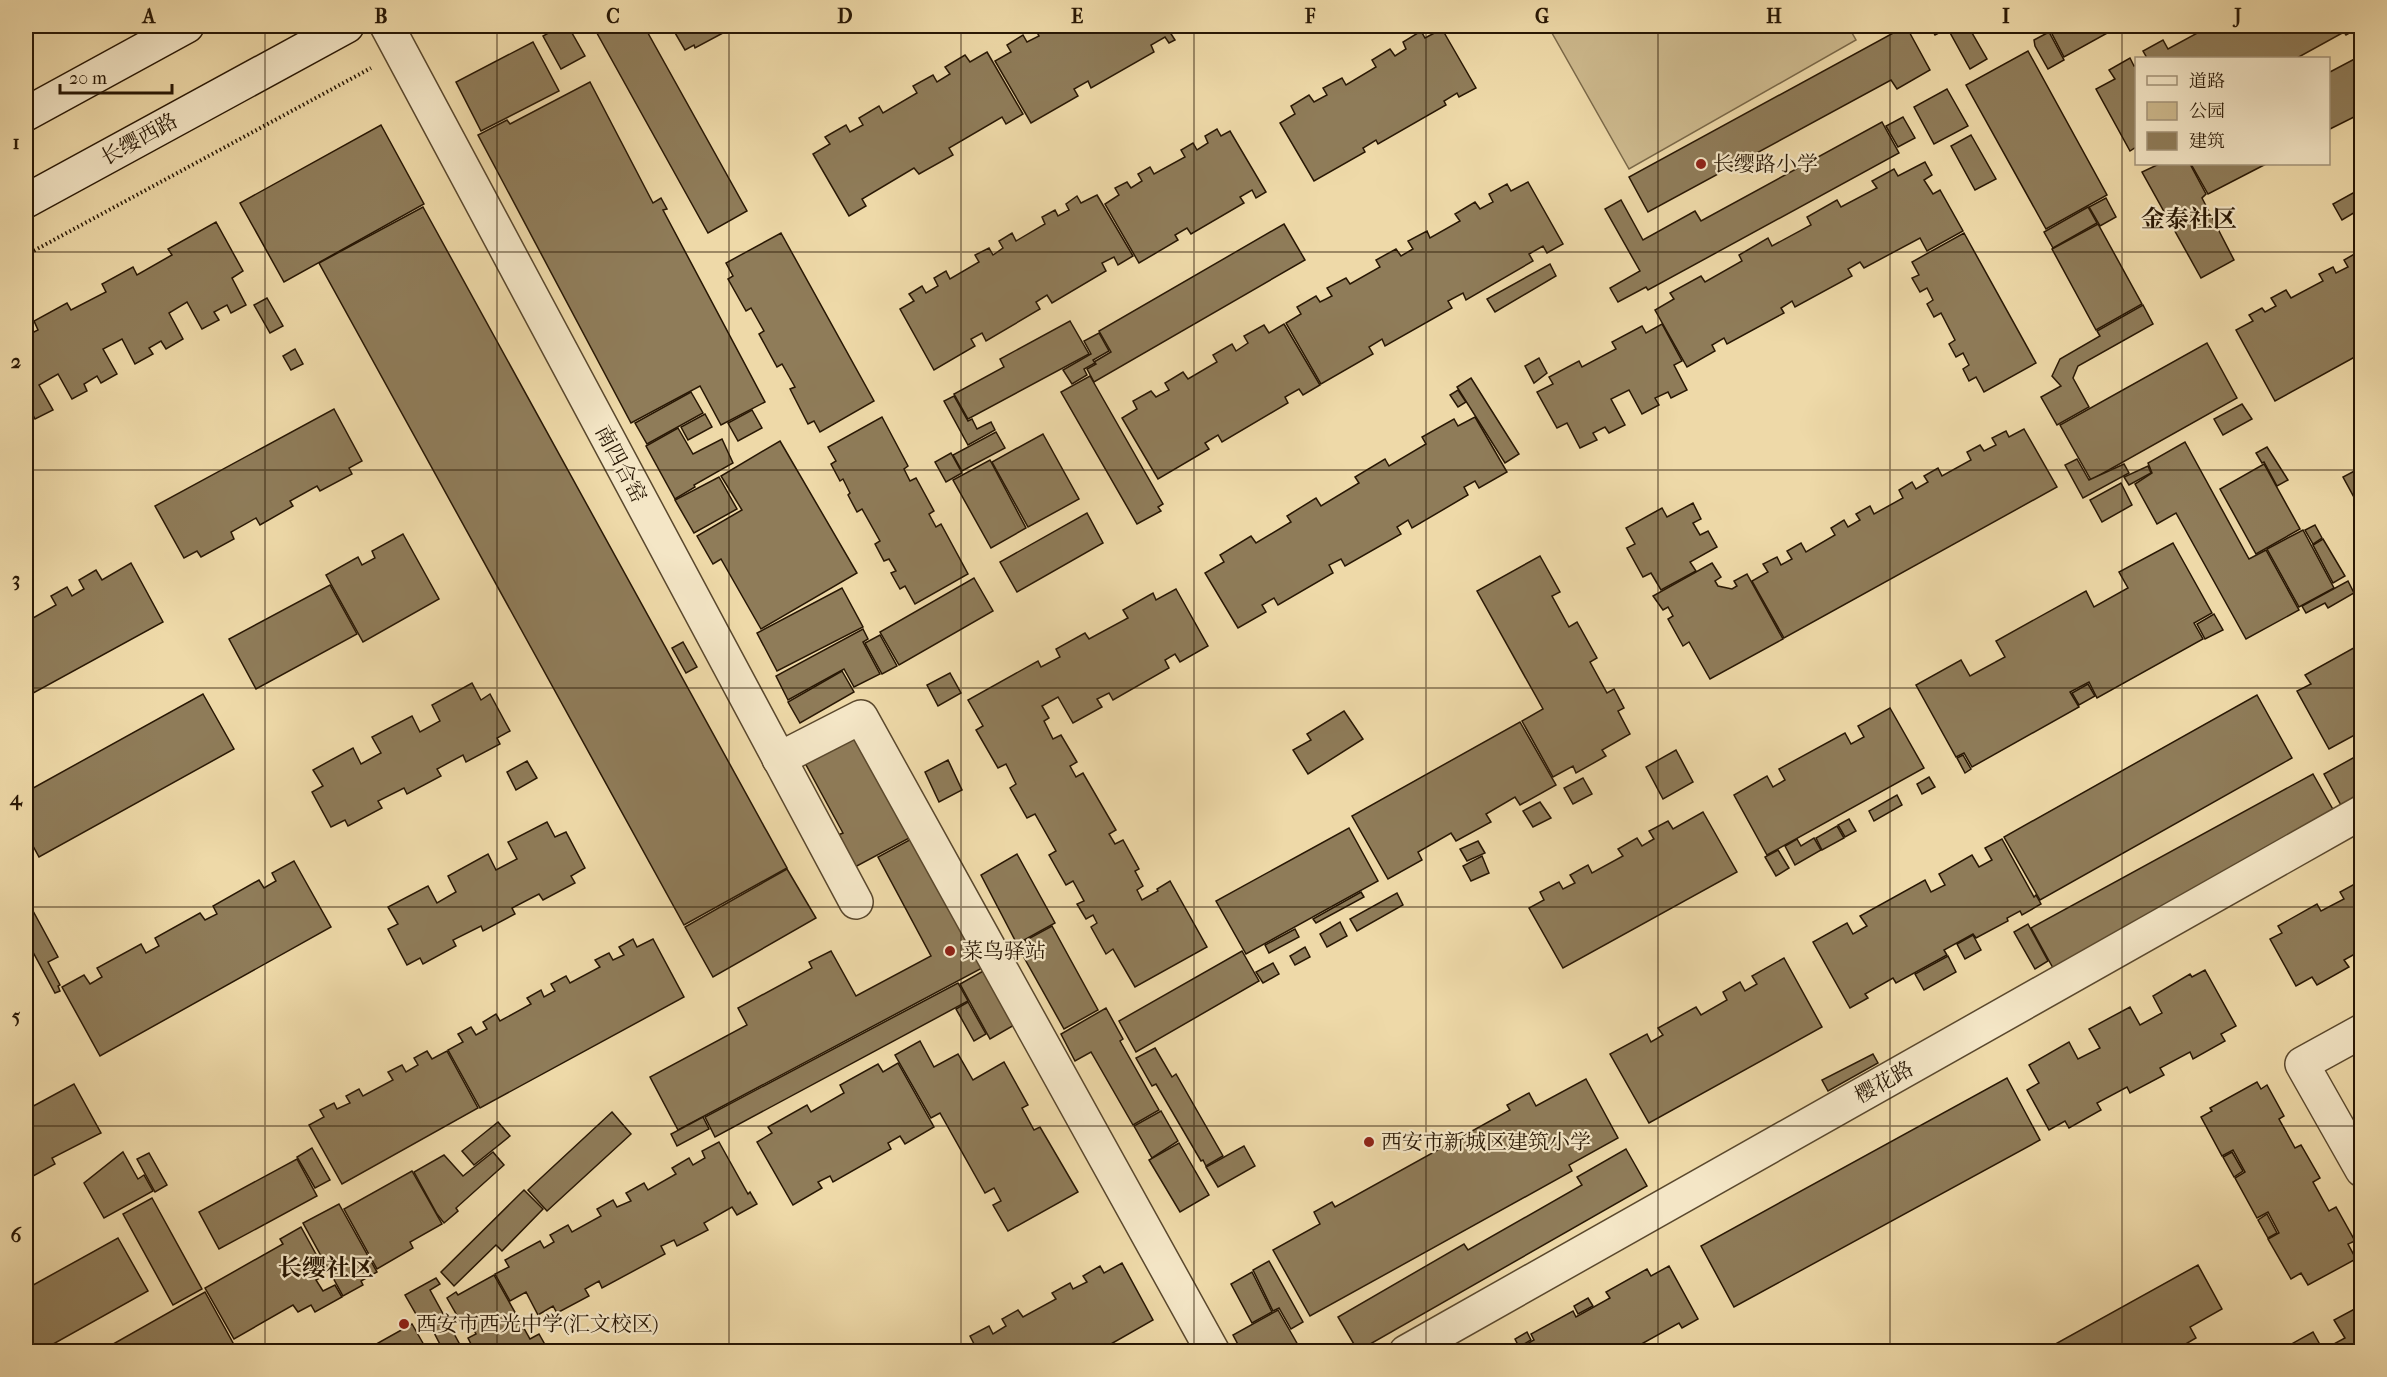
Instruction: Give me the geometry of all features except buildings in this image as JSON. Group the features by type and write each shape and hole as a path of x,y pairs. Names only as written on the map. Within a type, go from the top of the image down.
{"street":[{"path":"26,114 187,26"},
{"name":"长缨西路","path":"26,201 346,26"},
{"name":"南四合窑","path":"394,39 856,902"},
{"path":"779,759 861,717 1213,1352"},
{"name":"樱花路","path":"1406,1352 2361,812"},
{"path":"2361,1030 2302,1064 2361,1170"}],"path":[{"path":"26,255 394,39"}],"green space":[{"path":"1548,26 1848,26 1856,40 1629,169"}],"place":[{"name":"长缨路小学","path":"1701,164"},
{"name":"菜鸟驿站","path":"950,951"},
{"name":"西安市新城区建筑小学","path":"1369,1142"},
{"name":"西安市西光中学(汇文校区)","path":"404,1324"}],"district":[{"name":"金泰社区","path":"2189,219"},
{"name":"长缨社区","path":"326,1268"}]}
